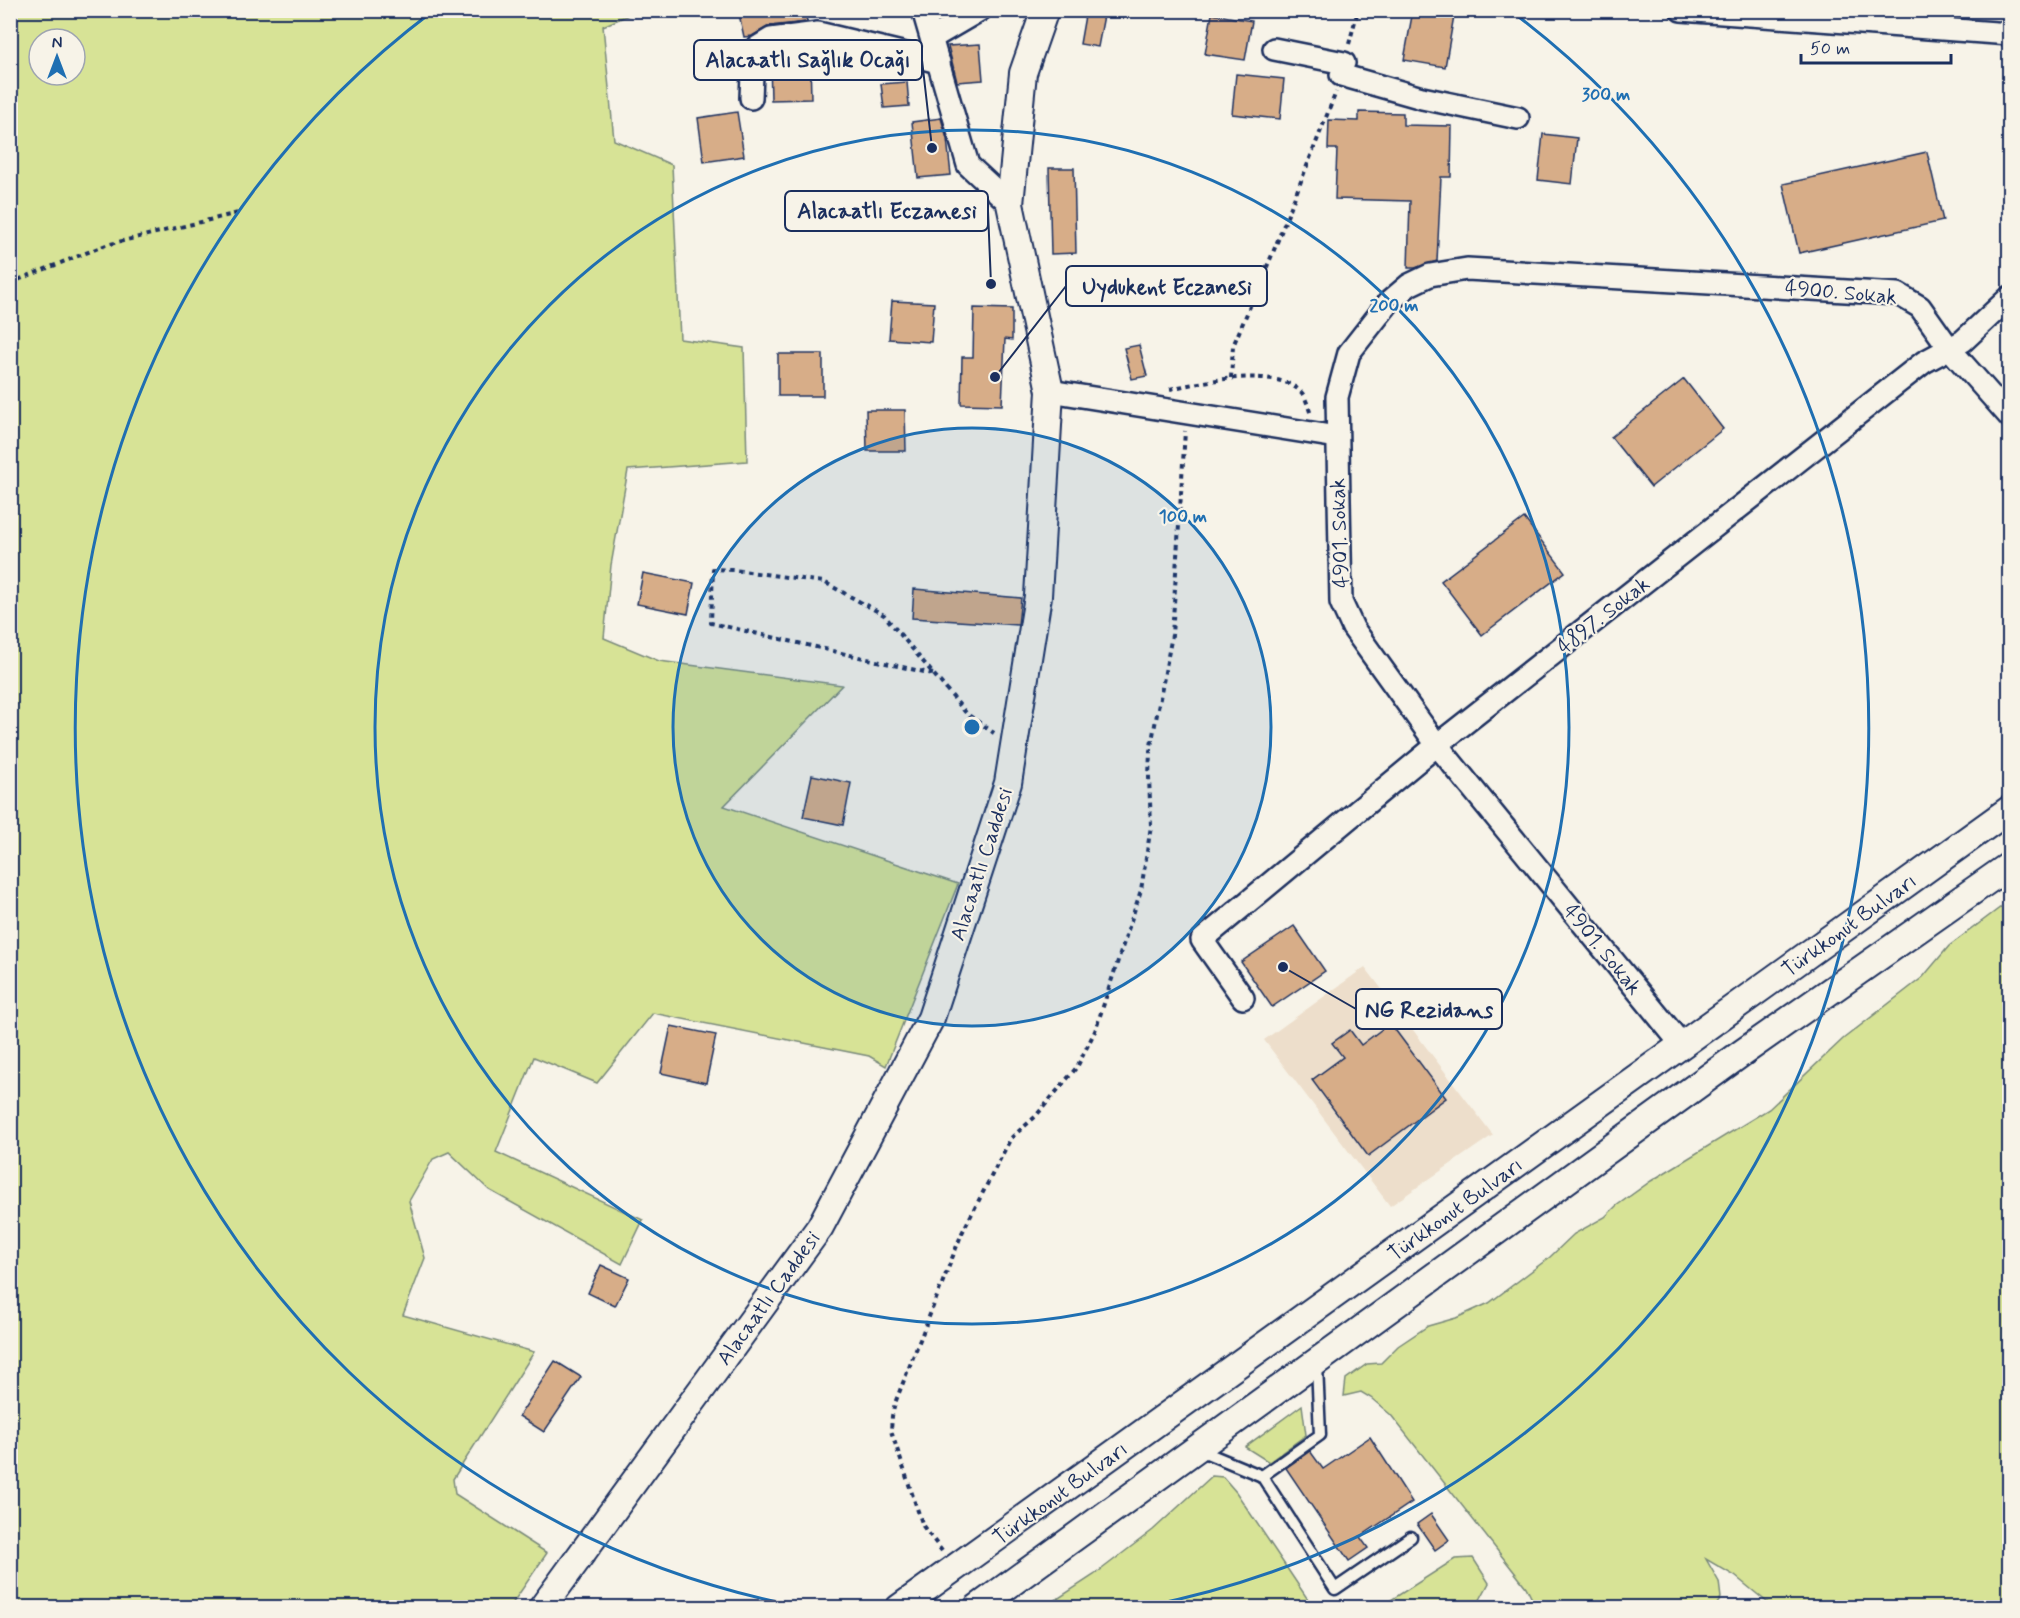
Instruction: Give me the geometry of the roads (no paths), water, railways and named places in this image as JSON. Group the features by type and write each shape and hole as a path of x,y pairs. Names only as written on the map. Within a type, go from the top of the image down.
{"street":[{"path":"923,10 968,165 1010,204"},
{"path":"932,38 980,10"},
{"name":"Alacaatlı Caddesi","path":"542,1608 820,1227 931,1018 1008,783 1038,596 1050,391 1010,204 1023,73 1045,10"},
{"path":"1681,10 2010,34"},
{"path":"751,98 753,50 771,39 818,33 939,62"},
{"path":"1274,49 1342,69 1422,98 1518,118"},
{"name":"4901. Sokak","path":"1653,280 1467,269 1448,271 1419,280 1409,285 1389,302 1349,353 1337,397 1341,602 1353,628 1437,745 1682,1045"},
{"name":"4900. Sokak","path":"1653,280 1899,294 1920,306 1949,348 2010,417"},
{"name":"4897. Sokak","path":"1243,998 1202,940 1437,745 1924,362 1963,341 2010,297"},
{"path":"1050,391 1337,437"},
{"name":"Türkkonut Bulvarı","path":"899,1608 2010,809"},
{"name":"Türkkonut Bulvarı","path":"977,1608 1732,1059 2010,865"}],"lane":[{"path":"1262,1476 1320,1435 1317,1361"},
{"path":"1196,1449 1262,1476 1335,1589 1411,1537"}],"place":[{"name":"Alacaatlı Sağlık Ocağı","path":"932,148"},
{"name":"Alacaatlı Eczanesi","path":"991,284"},
{"name":"Uydukent Eczanesi","path":"995,377"},
{"name":"NG Rezidans","path":"1283,967"}]}
